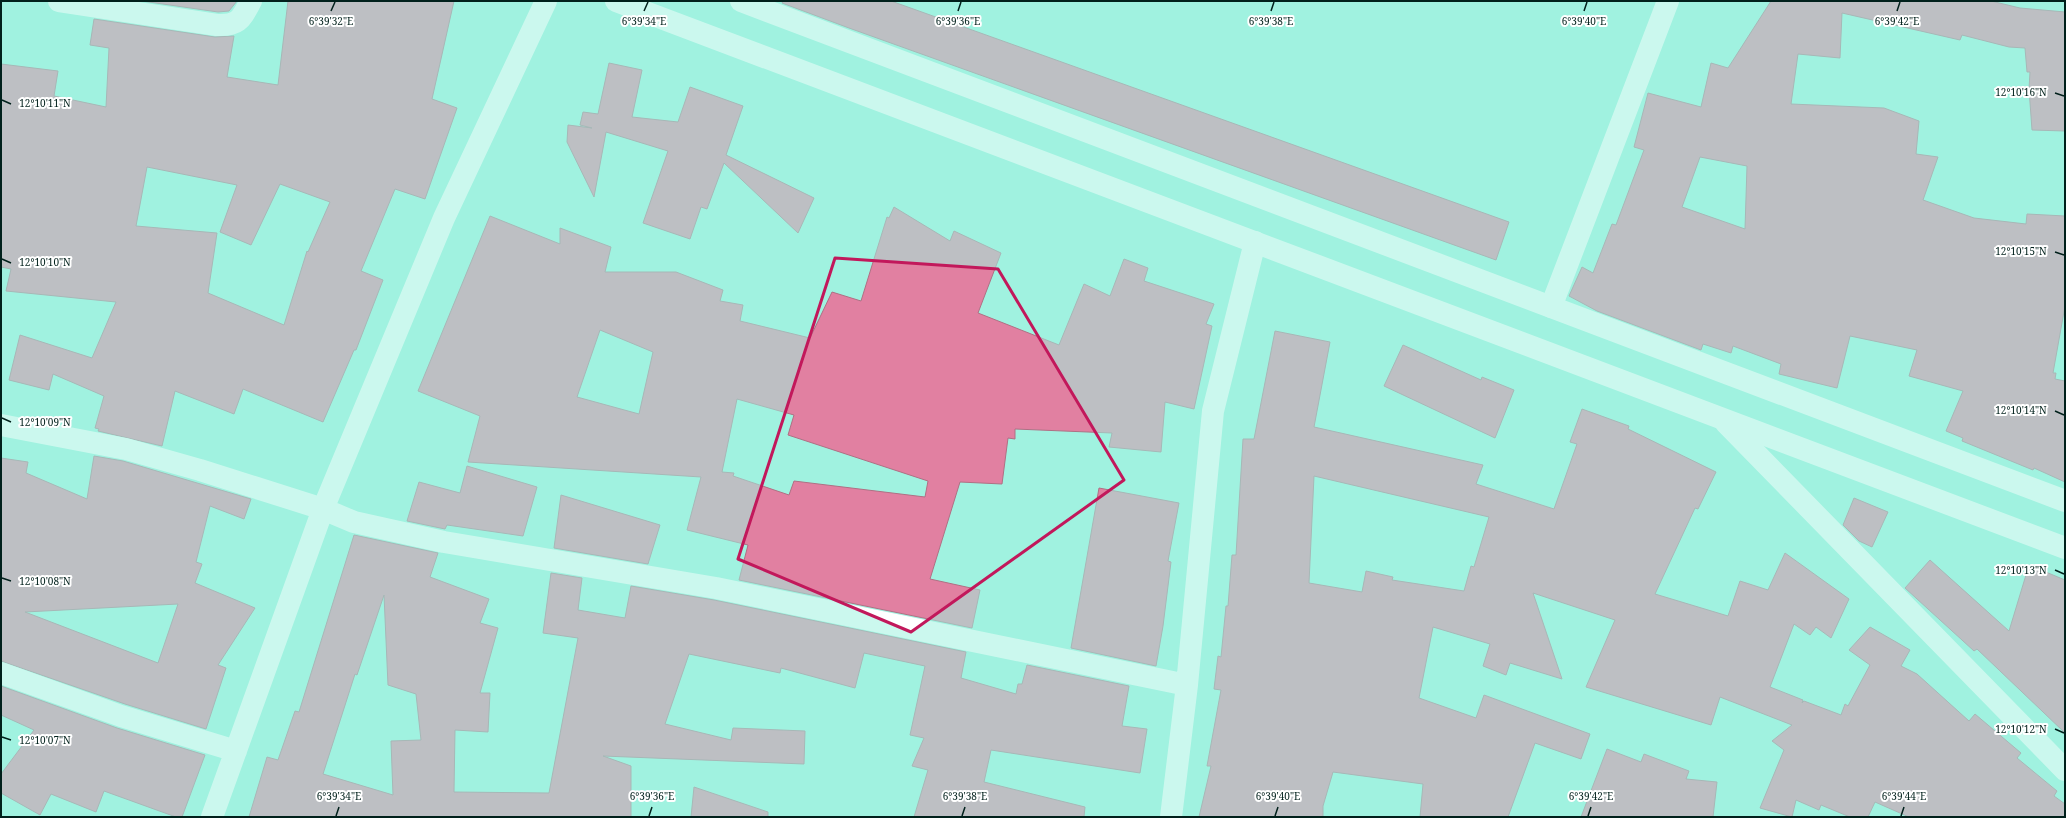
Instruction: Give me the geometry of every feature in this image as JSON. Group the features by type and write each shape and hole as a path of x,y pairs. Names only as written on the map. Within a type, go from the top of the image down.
{"street":[{"path":"59,1 114,4 216,25 232,25 242,18 251,1"},
{"path":"212,817 323,509 444,218 546,1"},
{"path":"616,1 1014,149 1726,423 2065,548"},
{"path":"741,1 2065,501"},
{"path":"1551,307 1668,1"},
{"path":"1171,817 1187,685 1213,411 1255,242"},
{"path":"1726,423 2065,770"},
{"path":"1,426 126,449 200,470 323,509 354,522 444,542 716,588 1187,685"},
{"path":"1,673 121,716 236,751"}],"highlighted area":[{"path":"835,258 998,269 1124,480 911,632 738,559"}],"building":[{"path":"142,1 237,1 229,11 218,12"},
{"path":"288,1 454,1 432,99 457,108 425,199 395,189 361,271 383,280 356,350 354,350 323,422 243,389 234,414 175,391 162,446 98,431 99,429 95,428 104,396 53,374 49,390 9,380 20,335 92,358 116,302 6,291 11,269 1,267 1,64 58,71 54,96 106,107 109,48 90,45 94,19 215,37 234,36 227,77 278,85","holes":["147,167 237,185 220,232 251,245 280,184 330,202 308,252 307,251 284,325 208,293 217,233 136,226"]},
{"path":"783,1 891,1 1509,222 1496,260 849,28 782,3"},
{"path":"1771,1 1991,1 2020,8 2065,12 2065,131 2032,130 2029,89 2030,72 2027,72 2025,48 2009,47 1962,35 1960,40 1842,13 1840,58 1798,54 1791,104 1884,108 1919,121 1916,154 1938,157 1923,200 1974,218 2026,224 2027,214 2065,216 2065,306 2053,373 2056,373 2055,379 2065,381 2065,482 2034,468 2033,470 1962,441 1963,438 1946,431 1963,391 1909,376 1917,350 1850,336 1837,388 1779,374 1781,364 1733,346 1731,353 1703,344 1701,350 1597,311 1569,296 1582,267 1593,273 1612,224 1616,225 1644,150 1634,147 1648,93 1701,107 1711,63 1728,68","holes":["1700,157 1747,166 1745,229 1682,207"]},
{"path":"609,63 642,70 632,117 678,122 690,87 743,106 726,155 814,198 798,233 724,163 707,209 701,207 690,239 643,223 668,151 606,132 594,197 567,142 568,125 592,128 580,125 583,112 598,114"},
{"path":"894,207 950,241 954,231 1001,253 978,313 1059,345 1084,284 1110,296 1124,259 1148,268 1144,281 1214,304 1206,324 1212,326 1194,409 1165,402 1161,452 1109,447 1112,433 1015,429 1015,439 1008,438 1002,484 960,482 930,579 980,590 972,628 739,580 748,545 687,530 701,477 468,462 480,416 418,391 490,216 560,244 560,228 611,247 605,272 676,272 723,290 720,301 743,305 740,321 810,338 832,292 861,301 887,217 889,218","holes":["600,330 653,352 639,414 577,397","737,399 794,415 788,435 928,481 925,497 794,481 789,495 733,476 734,473 722,472"]},
{"path":"1275,331 1330,342 1314,427 1483,465 1476,484 1554,509 1577,444 1570,442 1582,409 1629,426 1628,429 1716,472 1698,509 1695,508 1655,594 1728,616 1740,581 1768,590 1785,553 1849,599 1831,638 1816,627 1810,635 1794,624 1770,687 1803,700 1802,703 1804,701 1841,715 1845,704 1848,706 1870,665 1849,650 1870,627 1910,650 1901,666 1917,674 1969,721 1975,714 2021,753 2017,758 2057,791 2054,796 2065,804 2065,817 1909,817 1875,802 1868,817 1850,817 1821,805 1819,810 1796,800 1792,817 1760,808 1784,750 1772,741 1792,725 1720,697 1711,725 1586,687 1615,620 1533,593 1562,679 1510,663 1506,675 1483,666 1490,644 1433,627 1419,698 1476,718 1484,695 1590,734 1581,759 1535,743 1508,817 1420,817 1423,784 1333,772 1323,806 1323,817 1199,817 1211,766 1207,766 1221,690 1214,689 1218,656 1221,657 1226,606 1228,606 1232,555 1236,555 1243,439 1254,439","holes":["1314,476 1489,517 1474,567 1471,566 1464,591 1392,580 1393,577 1366,571 1362,592 1309,583"]},
{"path":"1403,345 1481,380 1482,377 1514,390 1495,438 1384,386"},
{"path":"94,456 123,461 251,499 244,519 210,506 196,562 202,564 195,583 255,608 218,665 226,668 206,729 125,704 1,661 1,458 28,462 26,473 87,499","holes":["178,604 158,663 25,612"]},
{"path":"467,466 537,487 523,536 447,525 445,529 407,521 419,482 460,493"},
{"path":"1099,488 1179,503 1168,561 1171,562 1163,626 1156,666 1071,648"},
{"path":"561,495 660,525 648,564 554,548"},
{"path":"1854,498 1888,512 1872,547 1859,541 1843,525"},
{"path":"354,535 438,553 430,577 489,599 480,623 498,628 480,693 490,693 488,732 455,730 454,792 549,793 578,638 543,633 551,573 582,578 578,610 625,618 631,586 714,600 966,652 961,678 1016,694 1018,684 1022,684 1027,665 1129,686 1122,726 1147,729 1140,773 991,750 984,782 1085,807 1084,817 914,817 928,770 912,766 924,738 910,735 925,666 864,653 855,688 781,668 780,673 689,654 665,724 731,740 733,728 805,731 804,764 603,756 631,766 631,817 249,817 267,757 278,760 295,711 299,712","holes":["384,595 388,685 416,694 421,740 391,741 393,795 323,774 355,674 357,675"]},
{"path":"1930,560 2009,631 2029,565 2065,580 2065,733 1977,649 1974,651 1905,588"},
{"path":"1,686 117,728 205,755 182,817 176,817 104,791 96,812 51,794 40,815 1,793 1,774 34,730 1,715"},
{"path":"1607,749 1641,762 1644,754 1689,771 1686,779 1717,782 1713,817 1581,817"},
{"path":"694,787 768,812 768,817 691,817"}]}
